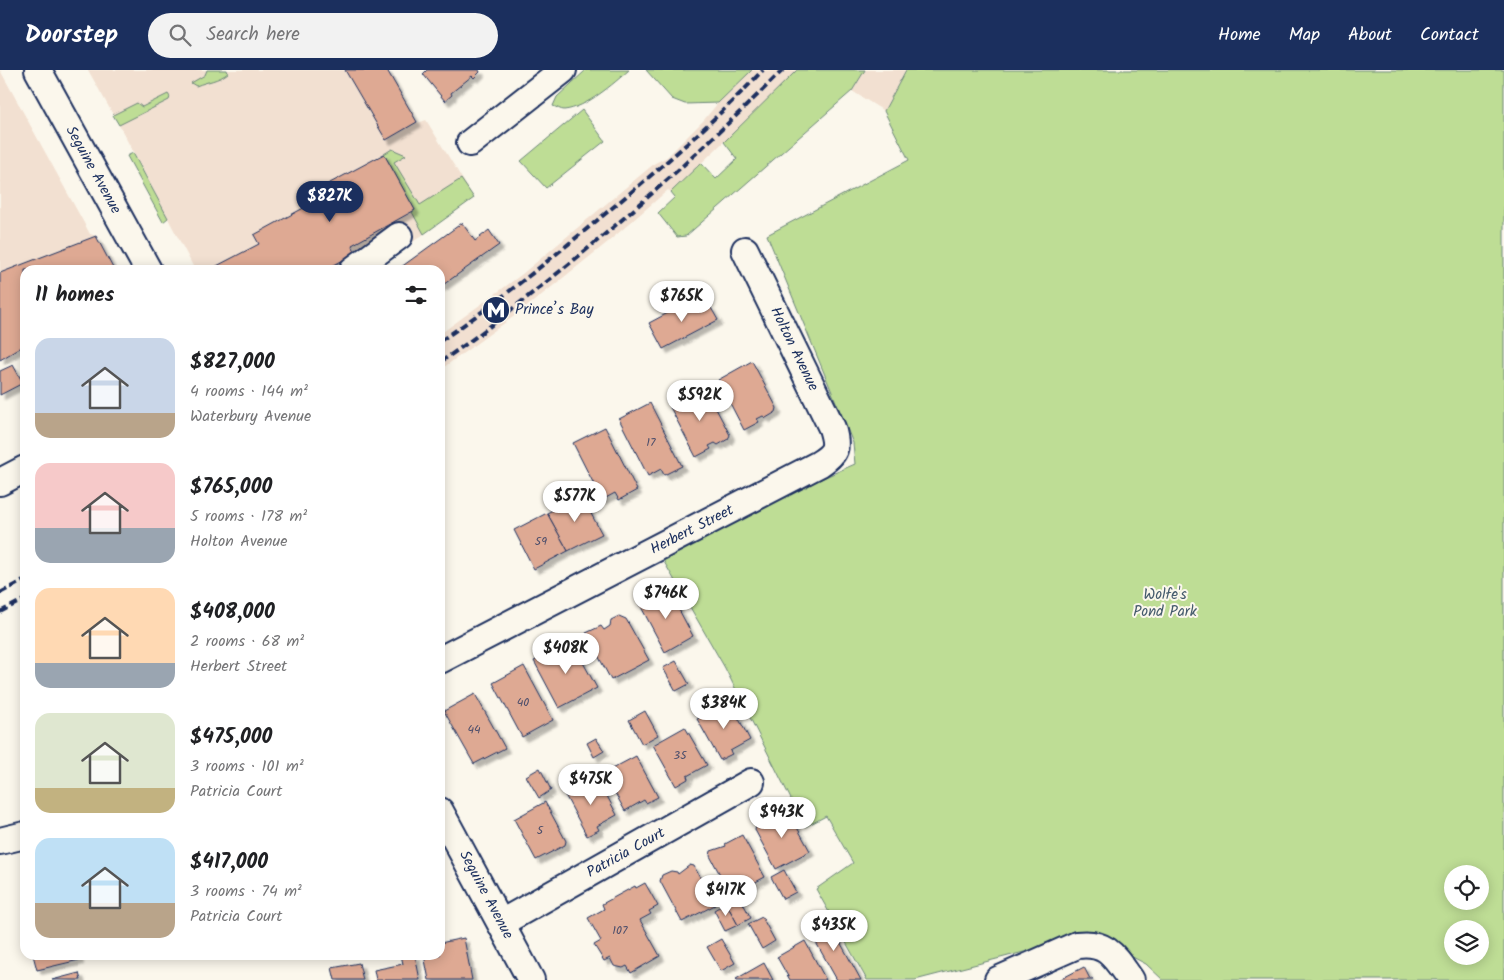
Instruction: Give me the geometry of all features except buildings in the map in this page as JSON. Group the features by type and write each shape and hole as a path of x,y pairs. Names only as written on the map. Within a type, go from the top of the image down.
{"street":[{"name":"Seguine Avenue","path":"38,70 145,265"},
{"path":"470,143 563,70"},
{"path":"360,265 398,236"},
{"name":"Holton Avenue","path":"745,250 832,428 836,440 835,450"},
{"name":"Herbert Street","path":"445,657 818,464 828,458 835,450"},
{"path":"0,482 20,472"},
{"name":"Patricia Court","path":"500,923 751,782"},
{"name":"Seguine Avenue","path":"445,819 531,980"},
{"path":"0,841 20,836"},
{"path":"998,980 1077,945 1089,944 1101,946 1111,953 1131,980"}],"shaded area":[{"path":"0,70 90,234 96,236 111,265 20,265 20,348 0,360"},
{"path":"88,70 387,70 418,123 426,120 474,198 381,265 192,265"},
{"path":"752,70 799,70 671,192 668,190 608,242 524,309 445,366 445,330 521,275 655,163 667,157"},
{"path":"865,70 906,70 884,111 852,91"}],"green space":[{"path":"207,70 227,70 228,73 196,86 191,83 205,75"},
{"path":"586,70 629,70 599,94 581,105 564,110 553,106 557,97"},
{"path":"646,70 752,70 718,103 685,104 672,99"},
{"path":"797,70 865,70 852,91 686,236 677,237 658,213 675,197 671,192 701,163 716,179 737,159 724,142"},
{"name":"Wolfe's Pond Park","path":"906,70 1504,70 1504,980 1163,980 1146,964 1090,935 915,980 867,980 816,889 853,863 826,816 805,827 725,668 663,560 773,500 855,464 853,443 767,235 909,160 884,111"},
{"path":"168,94 169,100 119,125 113,115 137,103 142,107"},
{"path":"582,110 605,141 546,188 521,161"},
{"path":"392,149 406,155 394,162 420,205 461,179 474,198 424,234 412,212 415,210 384,154"},
{"path":"133,153 168,218 163,222 127,156"}],"railway":[{"path":"445,337 522,282 621,201 704,128 763,70"},
{"path":"445,359 503,316 603,236 695,155 783,70"},
{"path":"0,593 20,583"},
{"path":"0,612 20,602"}],"place":[{"name":"Prince’s Bay","path":"496,310"}]}
